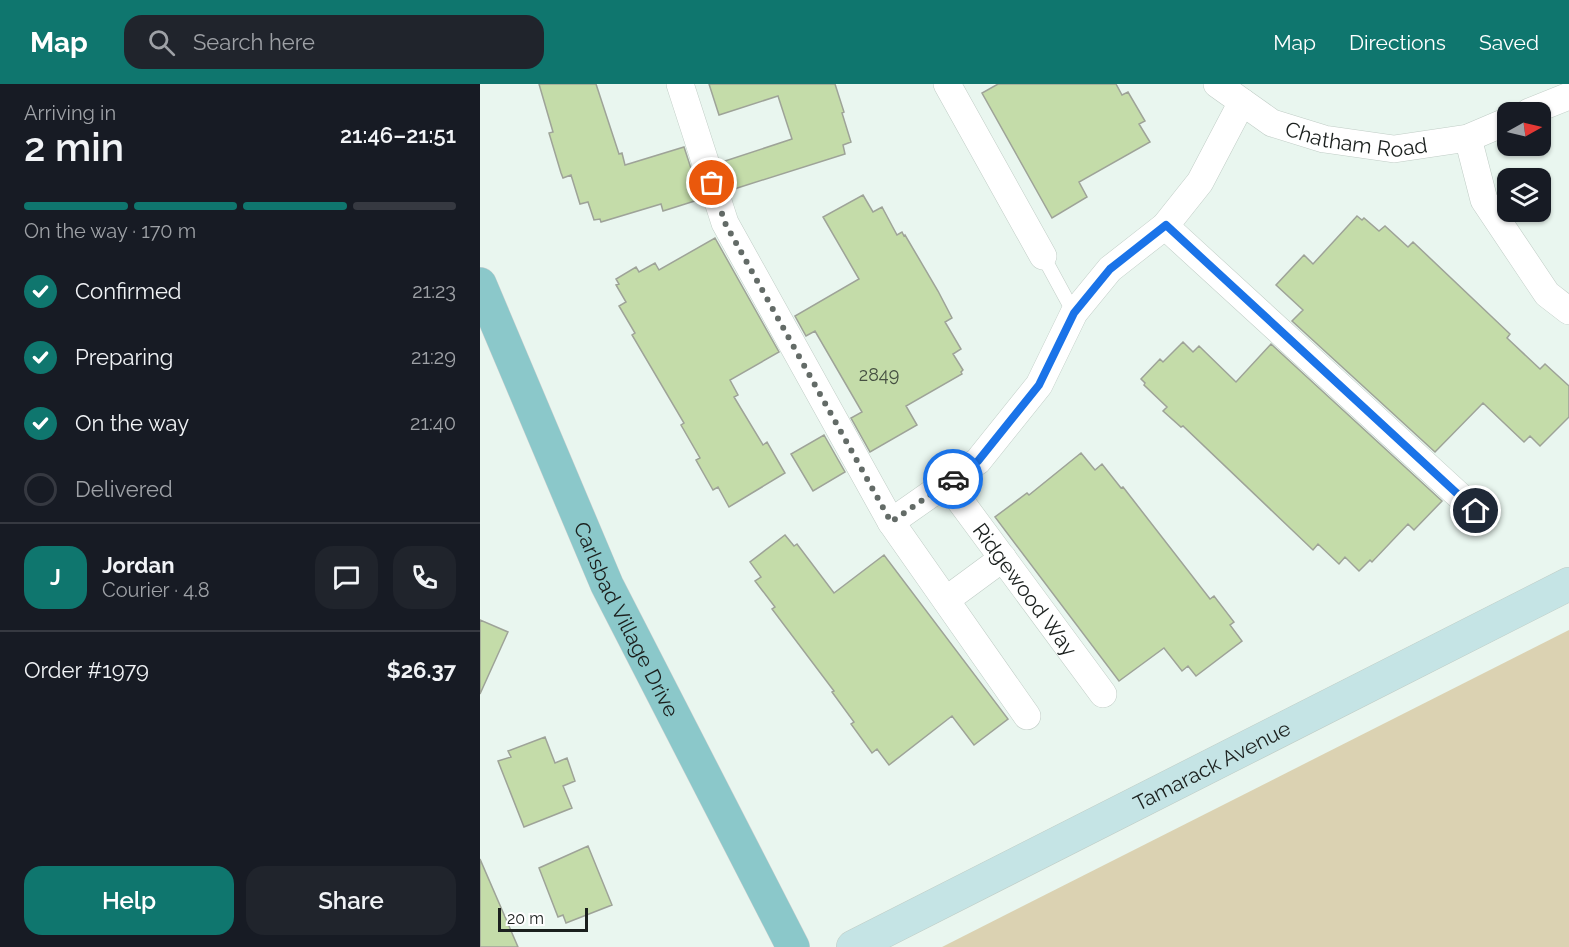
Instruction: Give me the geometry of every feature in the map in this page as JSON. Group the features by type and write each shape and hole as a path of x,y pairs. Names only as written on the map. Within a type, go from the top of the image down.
{"main road":[{"name":"Carlsbad Village Drive","path":"480,284 607,585 793,947"},
{"name":"Tamarack Avenue","path":"853,947 1569,584"}],"street":[{"path":"680,84 725,223 891,522 1027,716"},
{"path":"947,84 1043,256"},
{"name":"Chatham Road","path":"1217,84 1272,123 1324,139 1394,148 1468,138 1497,126"},
{"path":"1551,103 1569,96"},
{"path":"891,522 978,461 1039,385 1074,313 1110,269 1166,225 1200,182 1242,102"},
{"path":"1468,138 1484,200 1547,294 1569,311"},
{"path":"1166,225 1476,511"},
{"name":"Ridgewood Way","path":"947,483 1103,694"},
{"path":"946,600 1003,558"}],"lane":[{"path":"1043,256 1074,313"}],"shaded area":[{"path":"1569,630 1569,947 942,947"}],"building":[{"path":"539,84 596,84 619,154 622,153 625,165 684,147 701,199 663,211 661,204 601,222 600,219 594,220 588,202 580,204 571,175 563,178 549,133 553,132"},
{"path":"709,84 835,84 851,142 843,145 845,154 731,190 722,162 792,139 778,96 719,115"},
{"path":"998,84 1116,84 1122,95 1128,92 1145,121 1139,124 1150,142 1079,182 1087,197 1052,218 982,93"},
{"path":"863,195 873,212 882,207 897,235 902,232 905,235 938,291 952,318 945,322 961,349 953,354 963,370 962,374 906,406 917,425 870,452 851,418 862,412 815,331 806,336 795,316 859,279 823,217"},
{"path":"1357,216 1362,220 1364,218 1379,231 1385,226 1408,247 1413,242 1510,334 1507,338 1540,369 1545,364 1569,386 1569,417 1540,446 1530,436 1524,442 1483,403 1435,452 1292,321 1303,310 1276,285 1304,255 1313,264"},
{"path":"715,238 779,352 730,380 738,395 734,397 763,445 767,442 785,473 729,507 718,487 713,490 696,460 700,458 681,425 684,423 632,335 635,333 619,306 626,302 616,285 619,284 616,279 636,267 639,272 655,263 659,270"},
{"path":"1183,342 1193,352 1199,346 1236,382 1271,344 1442,501 1414,530 1408,524 1372,562 1370,560 1359,571 1345,557 1339,564 1318,544 1313,550 1183,426 1181,427 1163,411 1167,407 1144,385 1141,379 1160,359 1163,362"},
{"path":"824,435 845,472 813,491 791,454"},
{"path":"1081,453 1095,470 1102,464 1121,488 1123,487 1210,599 1214,596 1234,622 1230,625 1242,641 1196,676 1188,666 1182,671 1164,648 1119,681 995,517 1027,493 1029,495"},
{"path":"785,535 794,546 797,544 834,593 884,555 1008,719 974,745 952,716 889,765 877,749 872,753 851,724 854,722 832,692 834,691 772,609 775,607 755,581 761,577 750,562"},
{"path":"480,620 508,632 480,694"},
{"path":"545,737 555,763 567,758 575,781 563,786 572,808 524,827 498,761 511,757 508,751"},
{"path":"588,846 612,905 566,923 563,915 558,917 539,868"},
{"path":"480,859 518,947 480,947"}],"way so far":[{"path":"712,183 725,223 891,522 953,479"}],"route":[{"path":"953,479 978,461 1039,385 1074,313 1110,269 1166,225 1476,511"}]}
